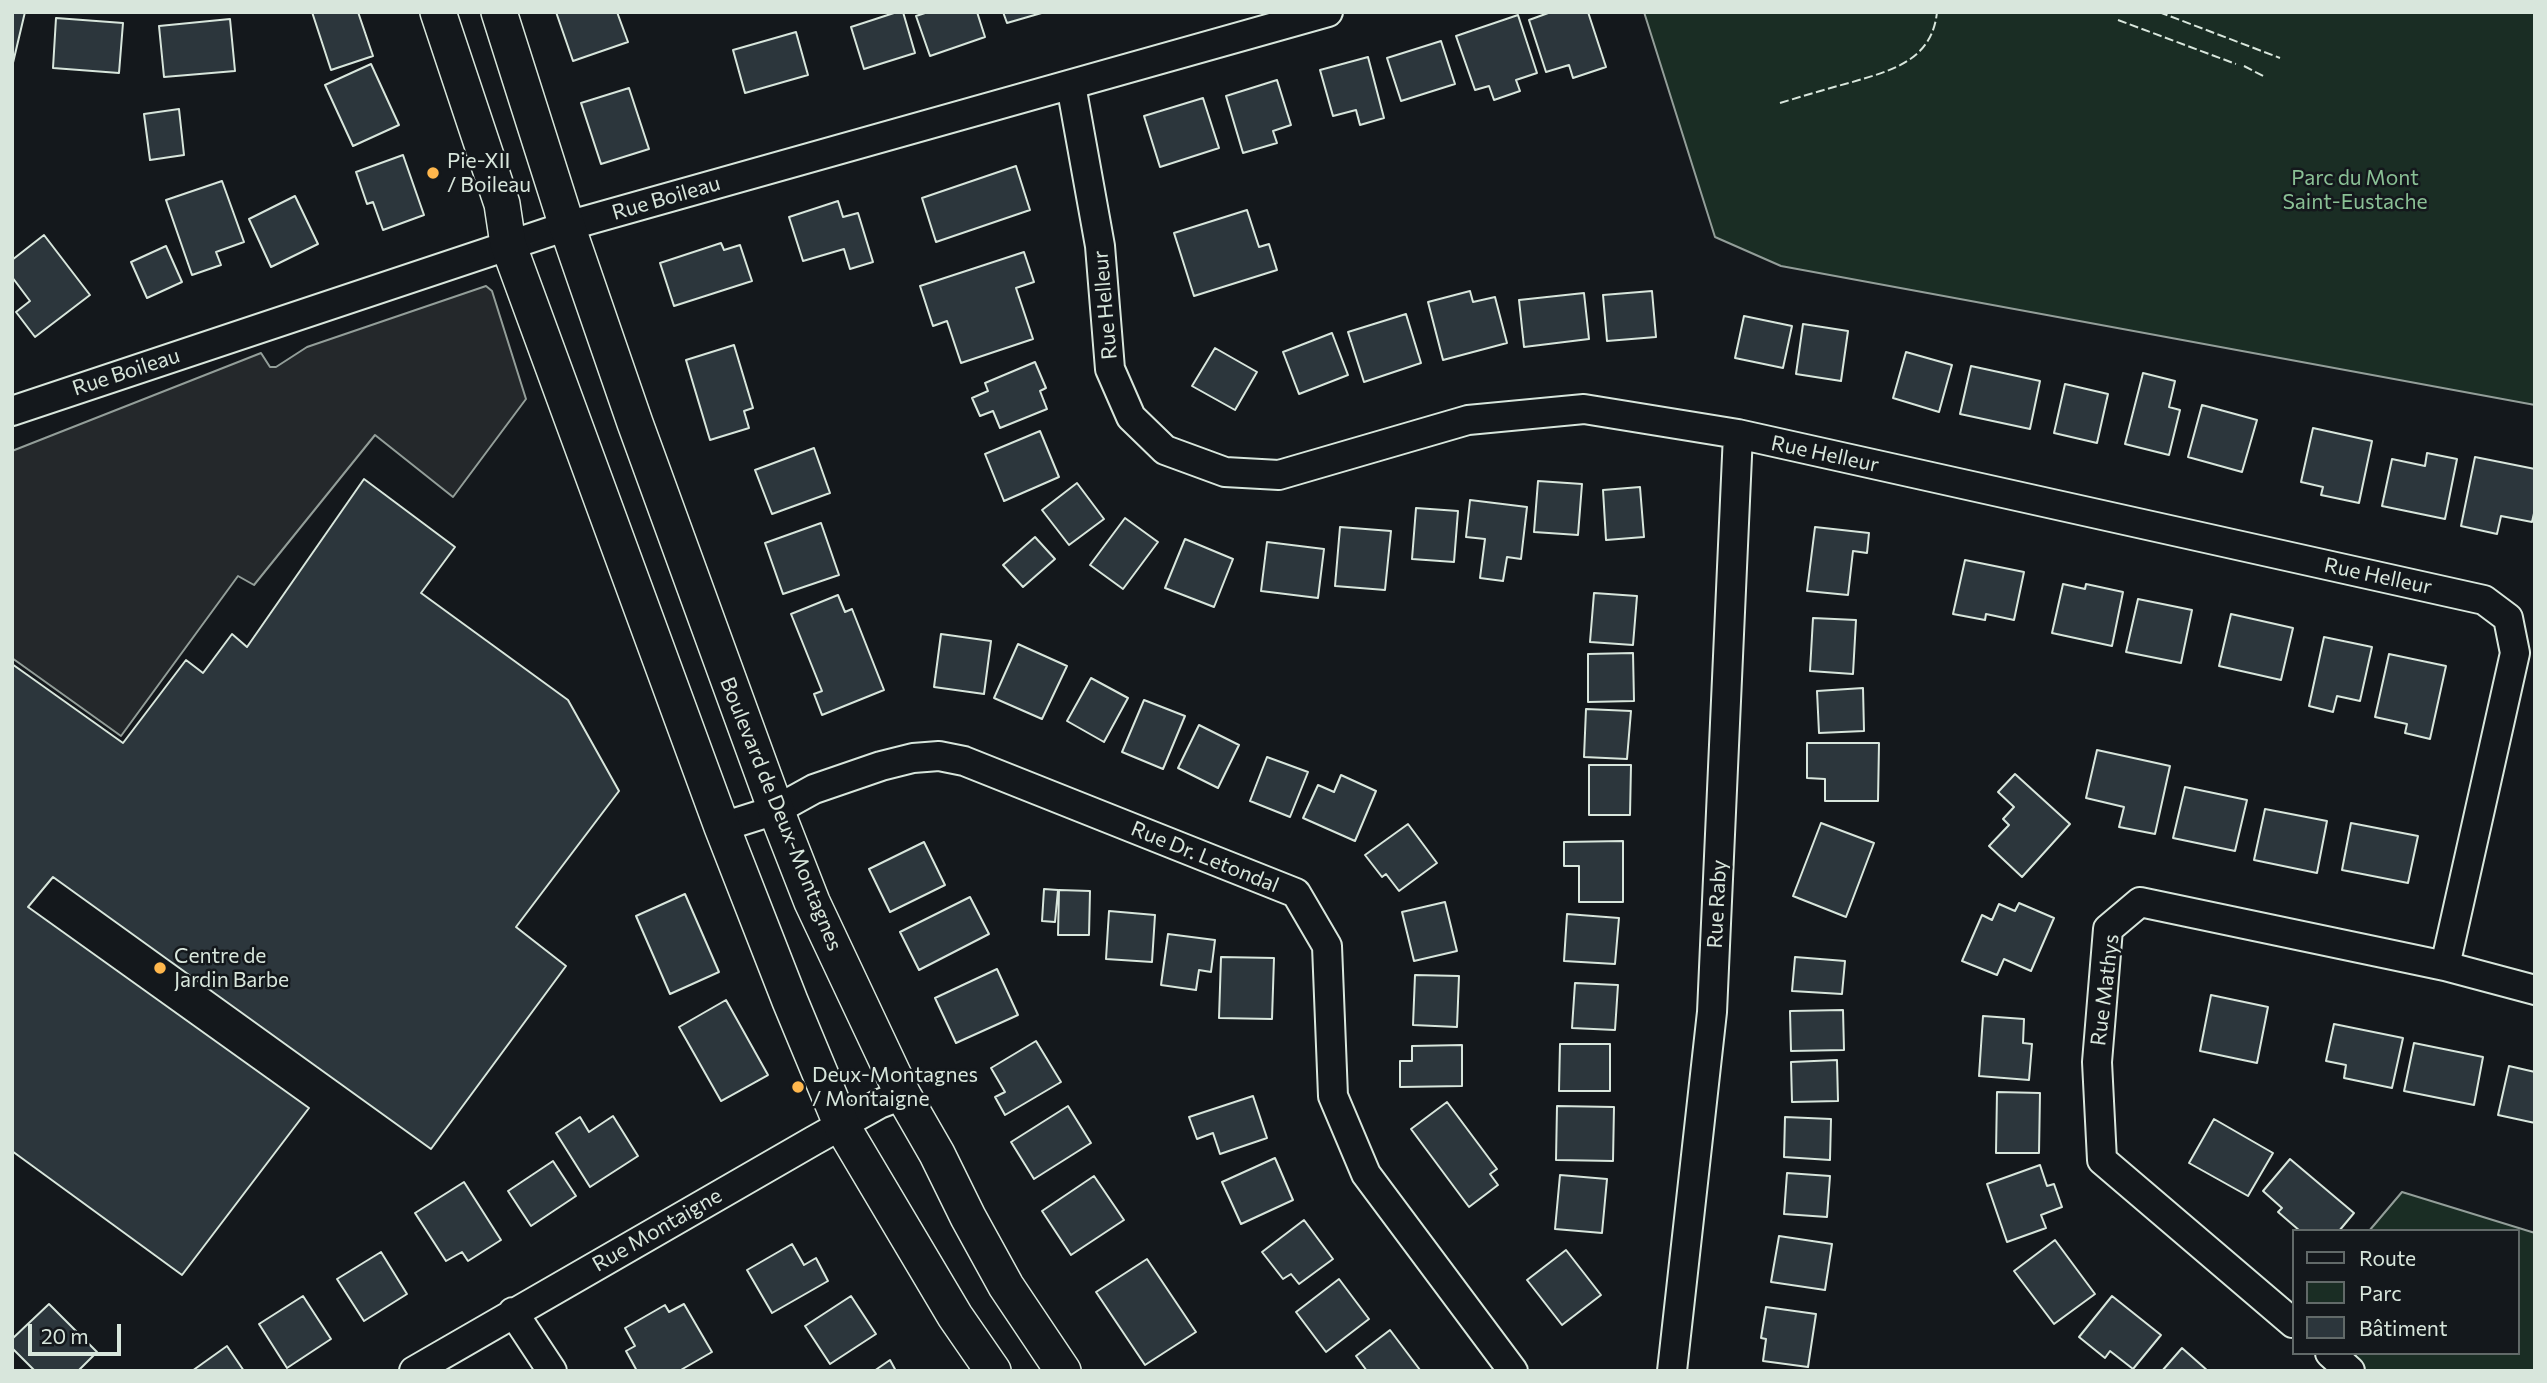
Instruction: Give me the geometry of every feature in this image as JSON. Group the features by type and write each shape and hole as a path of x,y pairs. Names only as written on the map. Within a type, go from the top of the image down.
{"street":[{"path":"438,12 502,204 508,244 722,827 790,1001 842,1126 955,1316 993,1371"},
{"name":"Boulevard de Deux-Montagnes","path":"499,12 567,226 635,423 812,902 903,1095 937,1154 968,1217 1006,1286 1063,1371"},
{"name":"Rue Boileau","path":"12,411 567,226 1328,12"},
{"name":"Rue Helleur","path":"1071,85 1100,246 1110,369 1131,416 1165,450 1225,471 1279,475 1468,420 1584,409 1738,434 2484,600 2508,618 2515,653 2445,966"},
{"name":"Rue Raby","path":"1672,1371 1712,1012 1738,434"},
{"name":"Rue Dr. Letondal","path":"722,827 776,810 814,789 881,766 913,758 939,756 964,761 1296,892 1327,946 1333,1096 1366,1174 1513,1371"},
{"name":"Rue Mathys","path":"2292,1321 2102,1160 2097,1062 2108,929 2140,902 2445,966 2535,990"},
{"name":"Rue Montaigne","path":"414,1371 879,1104 903,1095"},
{"path":"513,1312 552,1371"},
{"path":"2332,1355 2350,1371"}],"green space":[{"name":"Parc du Mont Saint-Eustache","path":"1644,12 2535,12 2535,405 1781,266 1715,237"},
{"path":"2402,1192 2535,1233 2535,1371 2350,1371 2332,1355 2519,1355 2519,1229 2371,1229"}],"shaded area":[{"path":"486,286 492,291 526,399 453,497 375,435 254,585 238,576 121,736 12,658 12,451 261,353 270,367 276,367 307,347"}],"building":[{"path":"12,12 25,12 12,67"},
{"path":"312,12 358,12 373,56 331,70"},
{"path":"556,12 617,12 628,42 573,61"},
{"path":"903,12 915,53 864,69 851,27"},
{"path":"928,12 977,12 985,37 930,56 916,16"},
{"path":"1003,12 1045,12 1007,23"},
{"path":"1551,12 1588,12 1606,67 1573,78 1569,65 1546,72 1529,20"},
{"path":"1518,15 1537,73 1516,80 1520,91 1494,100 1489,86 1475,90 1456,36"},
{"path":"56,18 123,23 119,73 53,68"},
{"path":"230,19 235,71 164,77 159,26"},
{"path":"796,32 808,75 745,93 733,50"},
{"path":"1441,41 1455,84 1401,101 1387,58"},
{"path":"1368,57 1384,118 1360,125 1356,110 1333,116 1320,70"},
{"path":"371,64 399,125 353,146 325,85"},
{"path":"1277,80 1291,125 1273,131 1277,143 1243,153 1226,96"},
{"path":"629,88 649,149 601,164 581,103"},
{"path":"1203,98 1219,148 1160,167 1144,116"},
{"path":"179,109 184,155 150,160 144,114"},
{"path":"403,155 424,215 383,230 373,202 367,204 356,172"},
{"path":"1016,166 1030,210 936,242 922,198"},
{"path":"222,181 244,242 216,252 221,265 192,275 166,200"},
{"path":"295,196 318,244 271,267 249,219"},
{"path":"838,201 843,217 858,213 873,262 850,269 844,249 803,261 789,217"},
{"path":"1247,210 1259,247 1269,244 1277,270 1194,296 1174,233"},
{"path":"44,235 90,295 35,337 16,312 30,301 12,277 12,260"},
{"path":"721,243 724,250 740,245 752,281 674,306 660,263"},
{"path":"166,246 182,282 147,298 131,262"},
{"path":"1024,252 1034,282 1016,288 1033,339 961,363 947,321 933,326 920,286"},
{"path":"1470,291 1473,302 1495,297 1507,343 1443,360 1428,302"},
{"path":"1652,291 1656,337 1607,341 1603,295"},
{"path":"1584,293 1589,339 1524,347 1519,300"},
{"path":"1406,314 1421,363 1364,382 1348,332"},
{"path":"1744,316 1792,326 1783,368 1735,358"},
{"path":"1803,324 1848,331 1841,381 1796,374"},
{"path":"1332,333 1348,375 1299,394 1283,352"},
{"path":"734,345 753,408 744,411 749,428 710,440 686,360"},
{"path":"1215,348 1257,372 1235,410 1192,386"},
{"path":"1906,352 1952,365 1939,412 1893,398"},
{"path":"1035,362 1046,388 1040,391 1047,409 1000,428 993,411 980,416 972,398 988,391 985,383"},
{"path":"1971,366 2040,381 2030,429 1960,414"},
{"path":"2143,373 2175,381 2169,407 2180,410 2169,455 2125,444"},
{"path":"2065,384 2108,394 2097,443 2054,433"},
{"path":"2202,405 2257,420 2242,472 2188,457"},
{"path":"2313,428 2372,441 2359,503 2321,495 2323,487 2301,482"},
{"path":"1040,431 1059,477 1004,501 985,454"},
{"path":"814,448 830,493 772,514 755,470"},
{"path":"2427,453 2457,459 2445,519 2382,506 2392,459 2425,466"},
{"path":"2475,457 2535,469 2535,509 2532,522 2501,516 2497,534 2461,526"},
{"path":"364,479 455,547 421,593 568,700 619,791 516,927 566,966 431,1149 53,877 28,907 309,1108 182,1275 12,1151 12,664 123,743 186,660 203,673 232,634 247,647"},
{"path":"1538,481 1582,484 1578,535 1534,532"},
{"path":"1077,483 1104,519 1069,545 1042,510"},
{"path":"1640,487 1644,537 1606,540 1603,490"},
{"path":"1470,500 1527,507 1521,559 1507,557 1503,581 1480,578 1485,539 1466,537"},
{"path":"1416,508 1458,511 1454,562 1412,559"},
{"path":"1125,518 1158,542 1123,589 1090,565"},
{"path":"821,523 839,575 783,594 765,543"},
{"path":"1340,527 1391,531 1385,590 1335,586"},
{"path":"1815,527 1869,533 1867,553 1853,551 1848,595 1807,591"},
{"path":"1035,537 1055,559 1023,587 1003,565"},
{"path":"1185,539 1233,559 1214,607 1165,588"},
{"path":"1267,542 1324,549 1318,598 1261,591"},
{"path":"1965,560 2024,572 2014,620 1986,614 1985,620 1953,614"},
{"path":"2063,584 2085,589 2086,584 2123,592 2112,646 2052,633"},
{"path":"1594,593 1637,596 1633,645 1590,642"},
{"path":"838,595 845,612 852,609 884,690 822,715 814,694 822,691 791,614"},
{"path":"2138,599 2192,610 2181,663 2126,652"},
{"path":"2231,614 2293,628 2281,680 2219,666"},
{"path":"1813,618 1856,620 1853,674 1810,671"},
{"path":"941,634 991,641 984,694 934,687"},
{"path":"2324,637 2372,647 2360,701 2337,696 2333,712 2309,706"},
{"path":"1018,644 1067,666 1042,719 994,698"},
{"path":"1633,653 1634,701 1588,702 1588,654"},
{"path":"2389,654 2446,666 2430,739 2405,733 2407,724 2375,717"},
{"path":"1091,678 1128,698 1104,742 1067,721"},
{"path":"1863,688 1864,731 1819,733 1817,691"},
{"path":"1144,700 1185,716 1163,769 1122,752"},
{"path":"1586,709 1631,711 1627,759 1584,757"},
{"path":"1199,725 1239,745 1218,788 1178,768"},
{"path":"1807,743 1879,743 1878,801 1825,801 1825,779 1807,778"},
{"path":"2097,750 2170,766 2155,834 2119,827 2124,807 2086,798"},
{"path":"1267,757 1308,772 1290,817 1250,801"},
{"path":"1589,765 1631,765 1630,815 1589,815"},
{"path":"2015,774 2070,824 2022,877 1989,846 2009,825 2003,819 2014,807 1998,792"},
{"path":"1341,775 1376,791 1355,841 1303,818 1318,785 1334,792"},
{"path":"2185,787 2247,800 2235,851 2173,838"},
{"path":"2265,809 2327,821 2317,873 2254,860"},
{"path":"1821,823 1874,843 1846,917 1793,896"},
{"path":"2351,823 2418,836 2408,883 2342,870"},
{"path":"1408,824 1437,863 1399,891 1386,874 1382,877 1365,855"},
{"path":"1623,841 1623,902 1579,902 1579,866 1564,866 1564,842"},
{"path":"924,842 945,885 890,912 869,869"},
{"path":"1044,889 1058,890 1055,922 1042,921"},
{"path":"1059,890 1090,891 1089,935 1058,935"},
{"path":"685,894 719,972 670,994 636,916"},
{"path":"970,897 989,934 919,970 900,932"},
{"path":"1445,902 1457,951 1414,961 1402,912"},
{"path":"2019,903 2054,918 2031,971 2004,959 1997,975 1962,961 1982,915 1992,920 1999,904 2015,911"},
{"path":"1109,911 1155,915 1152,962 1106,959"},
{"path":"1567,914 1619,918 1615,964 1564,961"},
{"path":"1168,934 1215,940 1211,972 1199,970 1196,990 1161,985"},
{"path":"1221,957 1274,958 1272,1019 1219,1018"},
{"path":"1795,957 1845,961 1842,994 1792,991"},
{"path":"997,969 1018,1015 956,1043 935,998"},
{"path":"1415,975 1459,976 1457,1027 1413,1025"},
{"path":"1575,983 1618,985 1615,1030 1572,1028"},
{"path":"2211,995 2268,1007 2257,1063 2200,1051"},
{"path":"726,1000 768,1075 721,1101 679,1027"},
{"path":"1843,1010 1844,1050 1791,1051 1790,1011"},
{"path":"1983,1016 2024,1019 2023,1043 2032,1044 2029,1080 1979,1076"},
{"path":"2334,1024 2403,1038 2392,1088 2344,1078 2346,1065 2326,1061"},
{"path":"1036,1041 1061,1082 1005,1115 995,1097 1005,1092 991,1068"},
{"path":"2414,1043 2483,1057 2474,1105 2404,1091"},
{"path":"1560,1044 1610,1044 1610,1091 1559,1091"},
{"path":"1462,1045 1462,1086 1400,1087 1400,1061 1412,1061 1412,1046"},
{"path":"1837,1060 1838,1101 1792,1102 1791,1062"},
{"path":"2509,1066 2535,1072 2535,1123 2498,1115"},
{"path":"1997,1092 2040,1093 2039,1153 1996,1153"},
{"path":"1253,1096 1267,1138 1220,1154 1213,1133 1197,1139 1189,1117"},
{"path":"1447,1102 1497,1169 1490,1174 1498,1185 1469,1207 1411,1129"},
{"path":"1068,1106 1091,1143 1034,1179 1011,1142"},
{"path":"1557,1106 1614,1107 1613,1161 1556,1160"},
{"path":"613,1116 638,1156 590,1187 556,1133 580,1117 589,1132"},
{"path":"1785,1117 1831,1119 1830,1160 1784,1157"},
{"path":"2214,1119 2273,1153 2248,1196 2189,1163"},
{"path":"1275,1158 1293,1200 1241,1224 1222,1182"},
{"path":"2290,1159 2354,1213 2341,1229 2298,1229 2278,1212 2282,1208 2263,1191"},
{"path":"553,1161 576,1196 531,1226 508,1191"},
{"path":"2040,1165 2047,1186 2054,1184 2062,1207 2041,1215 2046,1228 2007,1242 1987,1184"},
{"path":"1787,1173 1830,1176 1827,1217 1784,1214"},
{"path":"1560,1175 1607,1179 1602,1233 1555,1229"},
{"path":"1094,1176 1124,1220 1071,1255 1042,1211"},
{"path":"464,1182 501,1240 468,1261 462,1252 446,1261 415,1213"},
{"path":"1304,1220 1333,1259 1299,1284 1291,1274 1283,1279 1262,1252"},
{"path":"1779,1236 1832,1244 1825,1290 1771,1282"},
{"path":"2055,1240 2095,1294 2054,1324 2014,1271"},
{"path":"792,1244 804,1265 816,1258 828,1281 772,1313 747,1270"},
{"path":"1566,1250 1601,1295 1562,1325 1527,1280"},
{"path":"381,1252 407,1294 364,1321 337,1279"},
{"path":"1147,1259 1196,1332 1145,1365 1096,1292"},
{"path":"1339,1279 1369,1319 1326,1352 1296,1312"},
{"path":"303,1296 331,1339 287,1368 259,1324"},
{"path":"851,1296 876,1334 830,1364 805,1326"},
{"path":"2112,1296 2161,1335 2133,1369 2110,1351 2105,1358 2079,1337"},
{"path":"49,1304 97,1352 78,1371 35,1371 12,1348 12,1339"},
{"path":"684,1304 712,1352 679,1371 637,1371 626,1351 635,1346 625,1328 665,1305 669,1312"},
{"path":"1766,1307 1816,1314 1808,1367 1763,1361 1766,1339 1761,1338"},
{"path":"1390,1330 1419,1371 1367,1371 1356,1356"},
{"path":"227,1346 244,1371 192,1371"},
{"path":"2182,1348 2208,1371 2162,1371"},
{"path":"890,1360 896,1371 874,1371"}],"fence":[{"path":"1780,103 1879,74 1906,62 1927,43 1937,12"},
{"path":"2159,12 2280,58"},
{"path":"2118,20 2236,64"},
{"path":"2244,66 2265,77"}],"place":[{"name":"Pie-XII / Boileau","path":"433,173"},
{"name":"Centre de Jardin Barbe","path":"160,968"},
{"name":"Deux-Montagnes / Montaigne","path":"798,1087"}]}
